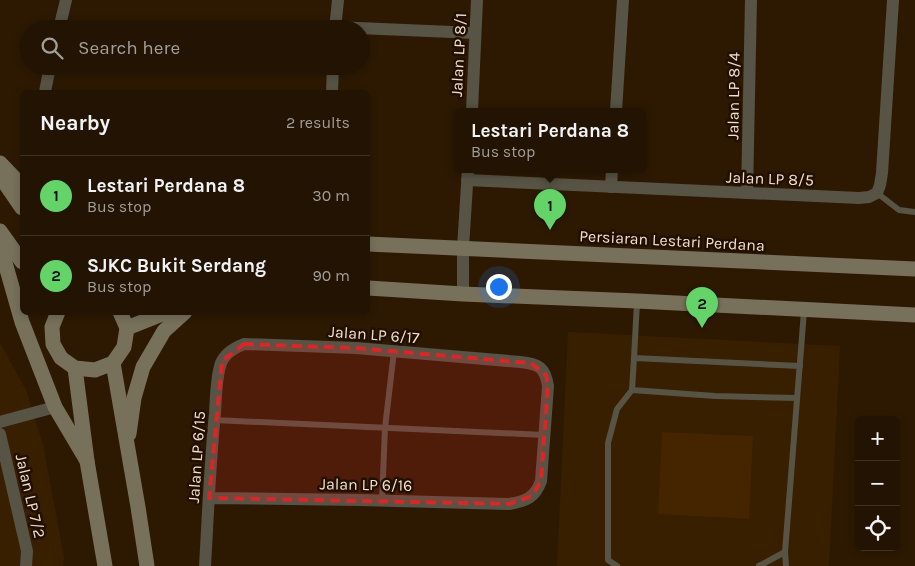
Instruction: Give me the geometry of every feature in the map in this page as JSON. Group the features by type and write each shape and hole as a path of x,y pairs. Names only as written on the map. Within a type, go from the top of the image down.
{"main road":[{"path":"0,163 20,184"},
{"path":"0,176 20,205"},
{"path":"0,231 20,259"},
{"name":"Persiaran Lestari Perdana","path":"370,244 915,269"},
{"path":"0,245 22,322 54,407 87,461"},
{"path":"370,288 915,315"},
{"path":"57,315 52,327 53,344 62,358 75,368 95,370 113,363 124,347 127,328 121,315"},
{"path":"127,328 160,315"},
{"path":"127,445 134,398 143,367 164,331 183,315"},
{"path":"113,363 146,566"},
{"path":"75,368 87,461 106,566"}],"street":[{"path":"61,20 66,0"},
{"path":"336,20 338,0"},
{"name":"Jalan LP 8/1","path":"472,108 477,0"},
{"path":"616,108 623,0"},
{"name":"Jalan LP 8/4","path":"747,193 751,0"},
{"path":"877,193 882,173 893,0"},
{"path":"370,29 475,33"},
{"path":"45,90 48,75"},
{"path":"332,90 333,75"},
{"path":"611,187 612,173"},
{"path":"462,294 468,174"},
{"name":"Jalan LP 8/5","path":"468,174 611,187 859,198 869,197 877,193"},
{"name":"Jalan LP 6/17","path":"228,353 244,344 356,348 531,363 539,367 546,375 548,386 544,435"},
{"name":"Jalan LP 6/15","path":"204,566 219,370 222,361 228,353"},
{"path":"0,422 54,407"},
{"name":"Jalan LP 7/2","path":"0,434 27,551 26,566"},
{"name":"Jalan LP 6/16","path":"209,498 509,504 522,501 532,496 538,490 541,481 544,435"}],"lane":[{"path":"877,193 899,210 915,212"},
{"path":"617,566 608,560 608,444 617,409 632,390 637,301"},
{"path":"786,566 785,552 804,310"},
{"path":"382,500 385,428 394,351"},
{"path":"634,358 800,366"},
{"path":"632,390 715,396 797,398"},
{"path":"214,420 544,435"},
{"path":"759,566 785,552"}],"highlighted area":[{"path":"244,344 356,348 531,363 546,375 548,386 541,481 532,496 509,504 209,498 222,361"}],"shaded area":[{"path":"568,332 840,346 829,566 557,566"},
{"path":"0,343 26,390 43,445 64,557 63,566 0,566"},
{"path":"662,432 753,436 749,519 658,514"}],"place":[{"name":"Lestari Perdana 8","path":"550,230"},
{"name":"SJKC Bukit Serdang","path":"702,328"}]}
